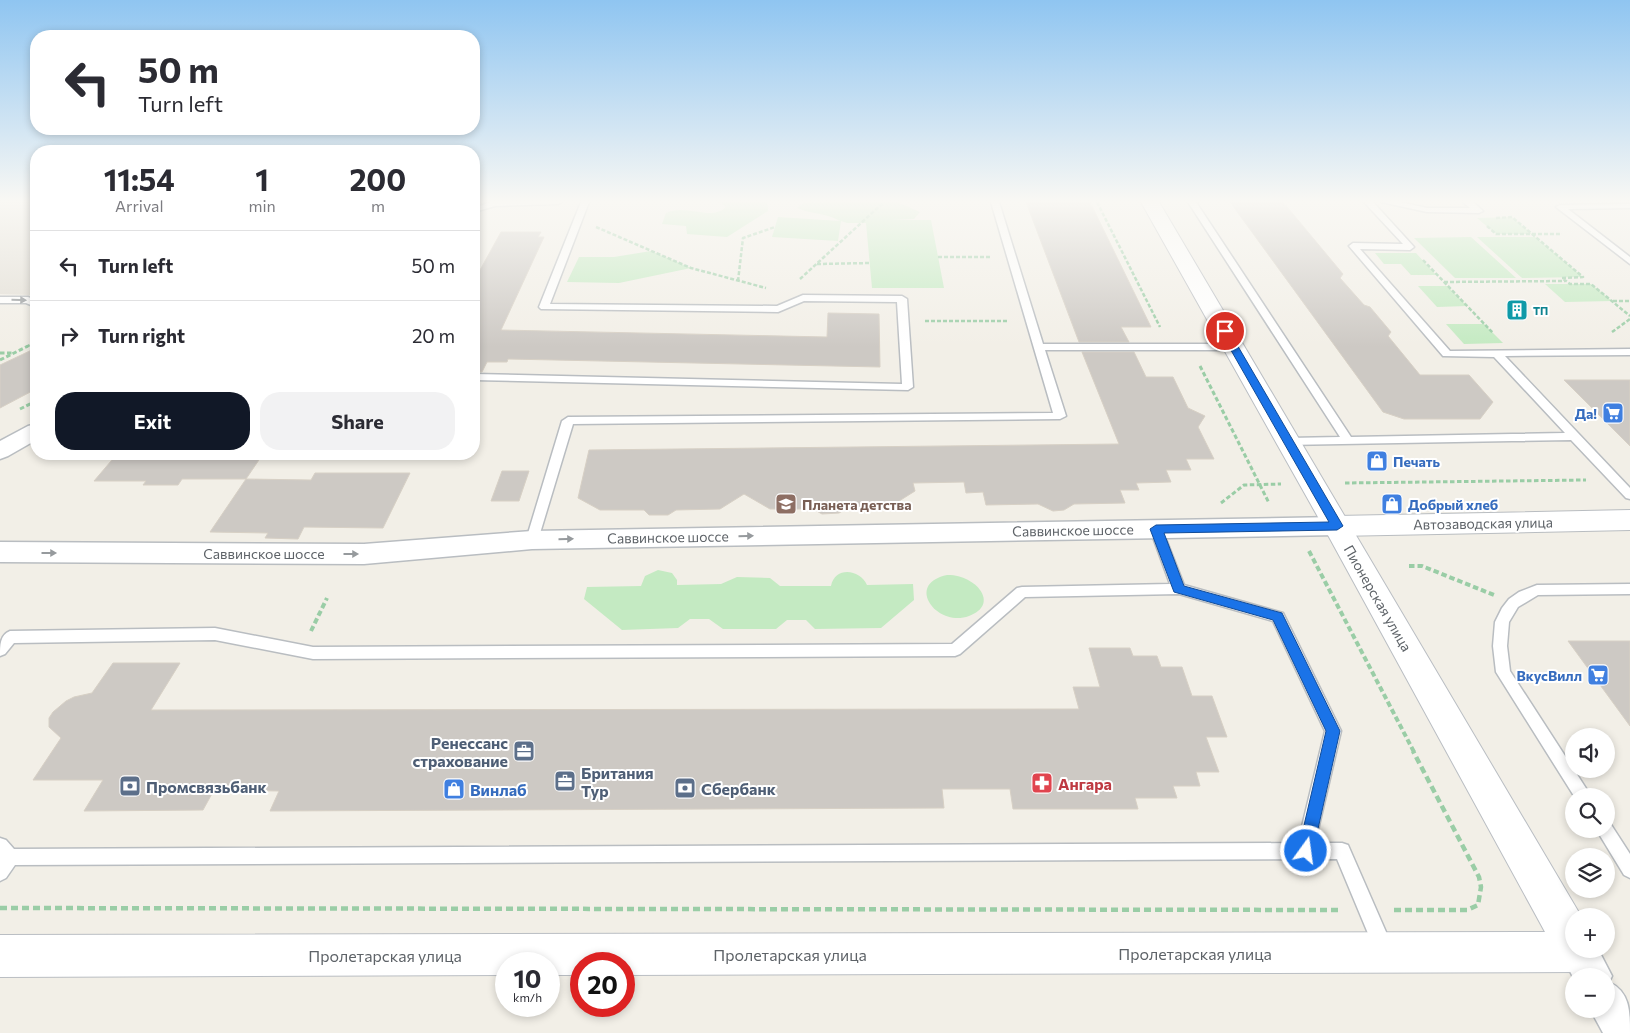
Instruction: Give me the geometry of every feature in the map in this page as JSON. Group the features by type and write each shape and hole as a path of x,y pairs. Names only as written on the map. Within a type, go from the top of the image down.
{"main road":[{"name":"Пионерская улица","path":"1178,250 1565,927"},
{"name":"Автозаводская улица","path":"1337,526 1630,520"},
{"name":"Пролетарская улица","path":"0,956 1386,953 1565,955"}],"street":[{"path":"0,451 30,434"},
{"name":"Саввинское шоссе","path":"0,552 364,554 532,540 1337,526"},
{"path":"1615,1016 1625,1033"}],"lane":[{"path":"480,377 908,387 902,299 803,298 778,309 544,307 567,250"},
{"path":"532,540 568,421 1060,416 1010,250"},
{"path":"1223,250 1348,441"},
{"path":"1357,250 1447,354 1630,352"},
{"path":"1616,250 1630,261"},
{"path":"0,300 30,301"},
{"path":"1040,347 1234,347"},
{"path":"1497,354 1630,495"},
{"path":"1288,442 1574,436"},
{"path":"1156,529 1179,589"},
{"path":"0,650 10,637 215,634 301,651 343,653 956,650 1022,592 1179,589 1278,616 1333,731 1306,851"},
{"path":"1578,788 1503,672 1500,634 1504,615 1522,594 1537,590 1630,589"},
{"path":"1610,838 1630,869"},
{"path":"0,872 5,851 1342,851 1386,953"}],"path":[{"path":"650,250 691,268 803,298"},
{"path":"738,280 742,250"},
{"path":"784,293 831,250"},
{"path":"0,908 1467,910 1478,906 1481,887 1479,877 1309,551 1282,527 1199,365 1166,338 1121,250"},
{"path":"1413,250 1512,354"},
{"path":"1551,250 1583,277 1562,278 1570,284 1591,284 1630,316"},
{"path":"938,257 1012,256"},
{"path":"816,264 870,263"},
{"path":"1443,282 1566,281"},
{"path":"1612,302 1630,301"},
{"path":"904,321 1032,321"},
{"path":"0,360 30,345"},
{"path":"0,353 15,352"},
{"path":"1313,484 1615,479"},
{"path":"1409,566 1422,566 1513,603"},
{"path":"301,651 327,598"}],"shaded area":[{"path":"0,250 30,250 30,295 0,294"}],"green space":[{"path":"869,250 937,250 944,288 872,288"},
{"path":"1427,250 1485,250 1516,278 1455,278"},
{"path":"1491,250 1551,250 1583,277 1522,278"},
{"path":"651,251 691,268 619,283 567,282 579,257 614,257"},
{"path":"1375,253 1416,253 1436,275 1411,275 1401,264 1384,264"},
{"path":"1545,284 1591,284 1612,301 1565,302"},
{"path":"1418,286 1447,286 1467,306 1437,307"},
{"path":"1446,324 1484,324 1503,343 1464,344"},
{"path":"658,570 672,573 677,580 677,585 721,584 737,577 770,578 780,586 831,586 837,575 848,572 859,576 867,585 913,584 914,600 881,628 815,629 806,620 787,620 776,629 723,629 709,619 690,619 678,628 622,630 584,599 587,587 641,586 645,576"},
{"path":"947,575 967,579 975,584 983,597 983,604 978,611 969,616 957,618 946,616 937,611 930,603 927,595 928,587 934,580"}],"building":[{"path":"491,250 538,250 501,330 827,337 828,313 879,314 880,367 508,359 507,362 487,362 482,372 480,372 480,270"},
{"path":"1044,250 1114,250 1151,327 1121,327 1129,342 1079,342"},
{"path":"1265,250 1323,250 1343,274 1340,278 1364,305 1370,307 1391,332 1388,336 1420,375 1469,375 1493,402 1480,419 1404,419 1383,412"},
{"path":"30,351 30,392 0,408 0,365"},
{"path":"1082,352 1134,352 1146,377 1173,377 1188,408 1205,416 1198,427 1214,459 1186,459 1191,470 1166,470 1171,482 1136,483 1139,490 1120,490 1125,503 1074,504 1064,510 1053,511 1038,504 986,505 983,492 966,493 964,482 913,483 915,491 888,508 846,509 839,513 822,514 813,509 770,509 744,494 720,509 676,510 668,515 649,515 644,510 600,510 578,498 589,450 1119,444"},
{"name":"Да!","path":"1564,380 1630,380 1630,446"},
{"path":"112,460 259,460 246,479 182,479 178,485 143,485 146,481 94,481"},
{"path":"502,471 529,471 519,501 491,501"},
{"path":"315,473 410,473 383,528 304,527 298,539 265,538 268,533 210,532 246,479 311,480"},
{"path":"1568,641 1630,641 1630,726"},
{"path":"1089,648 1130,648 1133,656 1157,656 1161,667 1182,667 1192,696 1212,696 1227,737 1206,737 1219,772 1196,772 1200,786 1173,786 1177,798 1135,798 1138,809 1013,809 1010,789 942,789 944,808 270,811 279,791 214,790 203,810 84,811 103,780 33,780 61,738 49,727 49,718 53,712 74,697 92,693 113,663 180,663 151,710 1079,709 1073,687 1100,687"}],"place":[{"name":"ТП","path":"1517,310"},
{"name":"Да!","path":"1613,413"},
{"name":"Печать","path":"1377,461"},
{"name":"Планета детства","path":"786,504"},
{"name":"Добрый хлеб","path":"1392,504"},
{"name":"ВкусВилл","path":"1598,675"},
{"name":"Ренессанс страхование","path":"524,751"},
{"name":"Британия Тур","path":"565,781"},
{"name":"Ангара","path":"1042,783"},
{"name":"Промсвязьбанк","path":"130,786"},
{"name":"Сбербанк","path":"685,788"},
{"name":"Винлаб","path":"454,789"}],"route":[{"path":"1225,331 1337,526 1156,529 1179,589 1278,616 1333,731 1306,851"}]}
